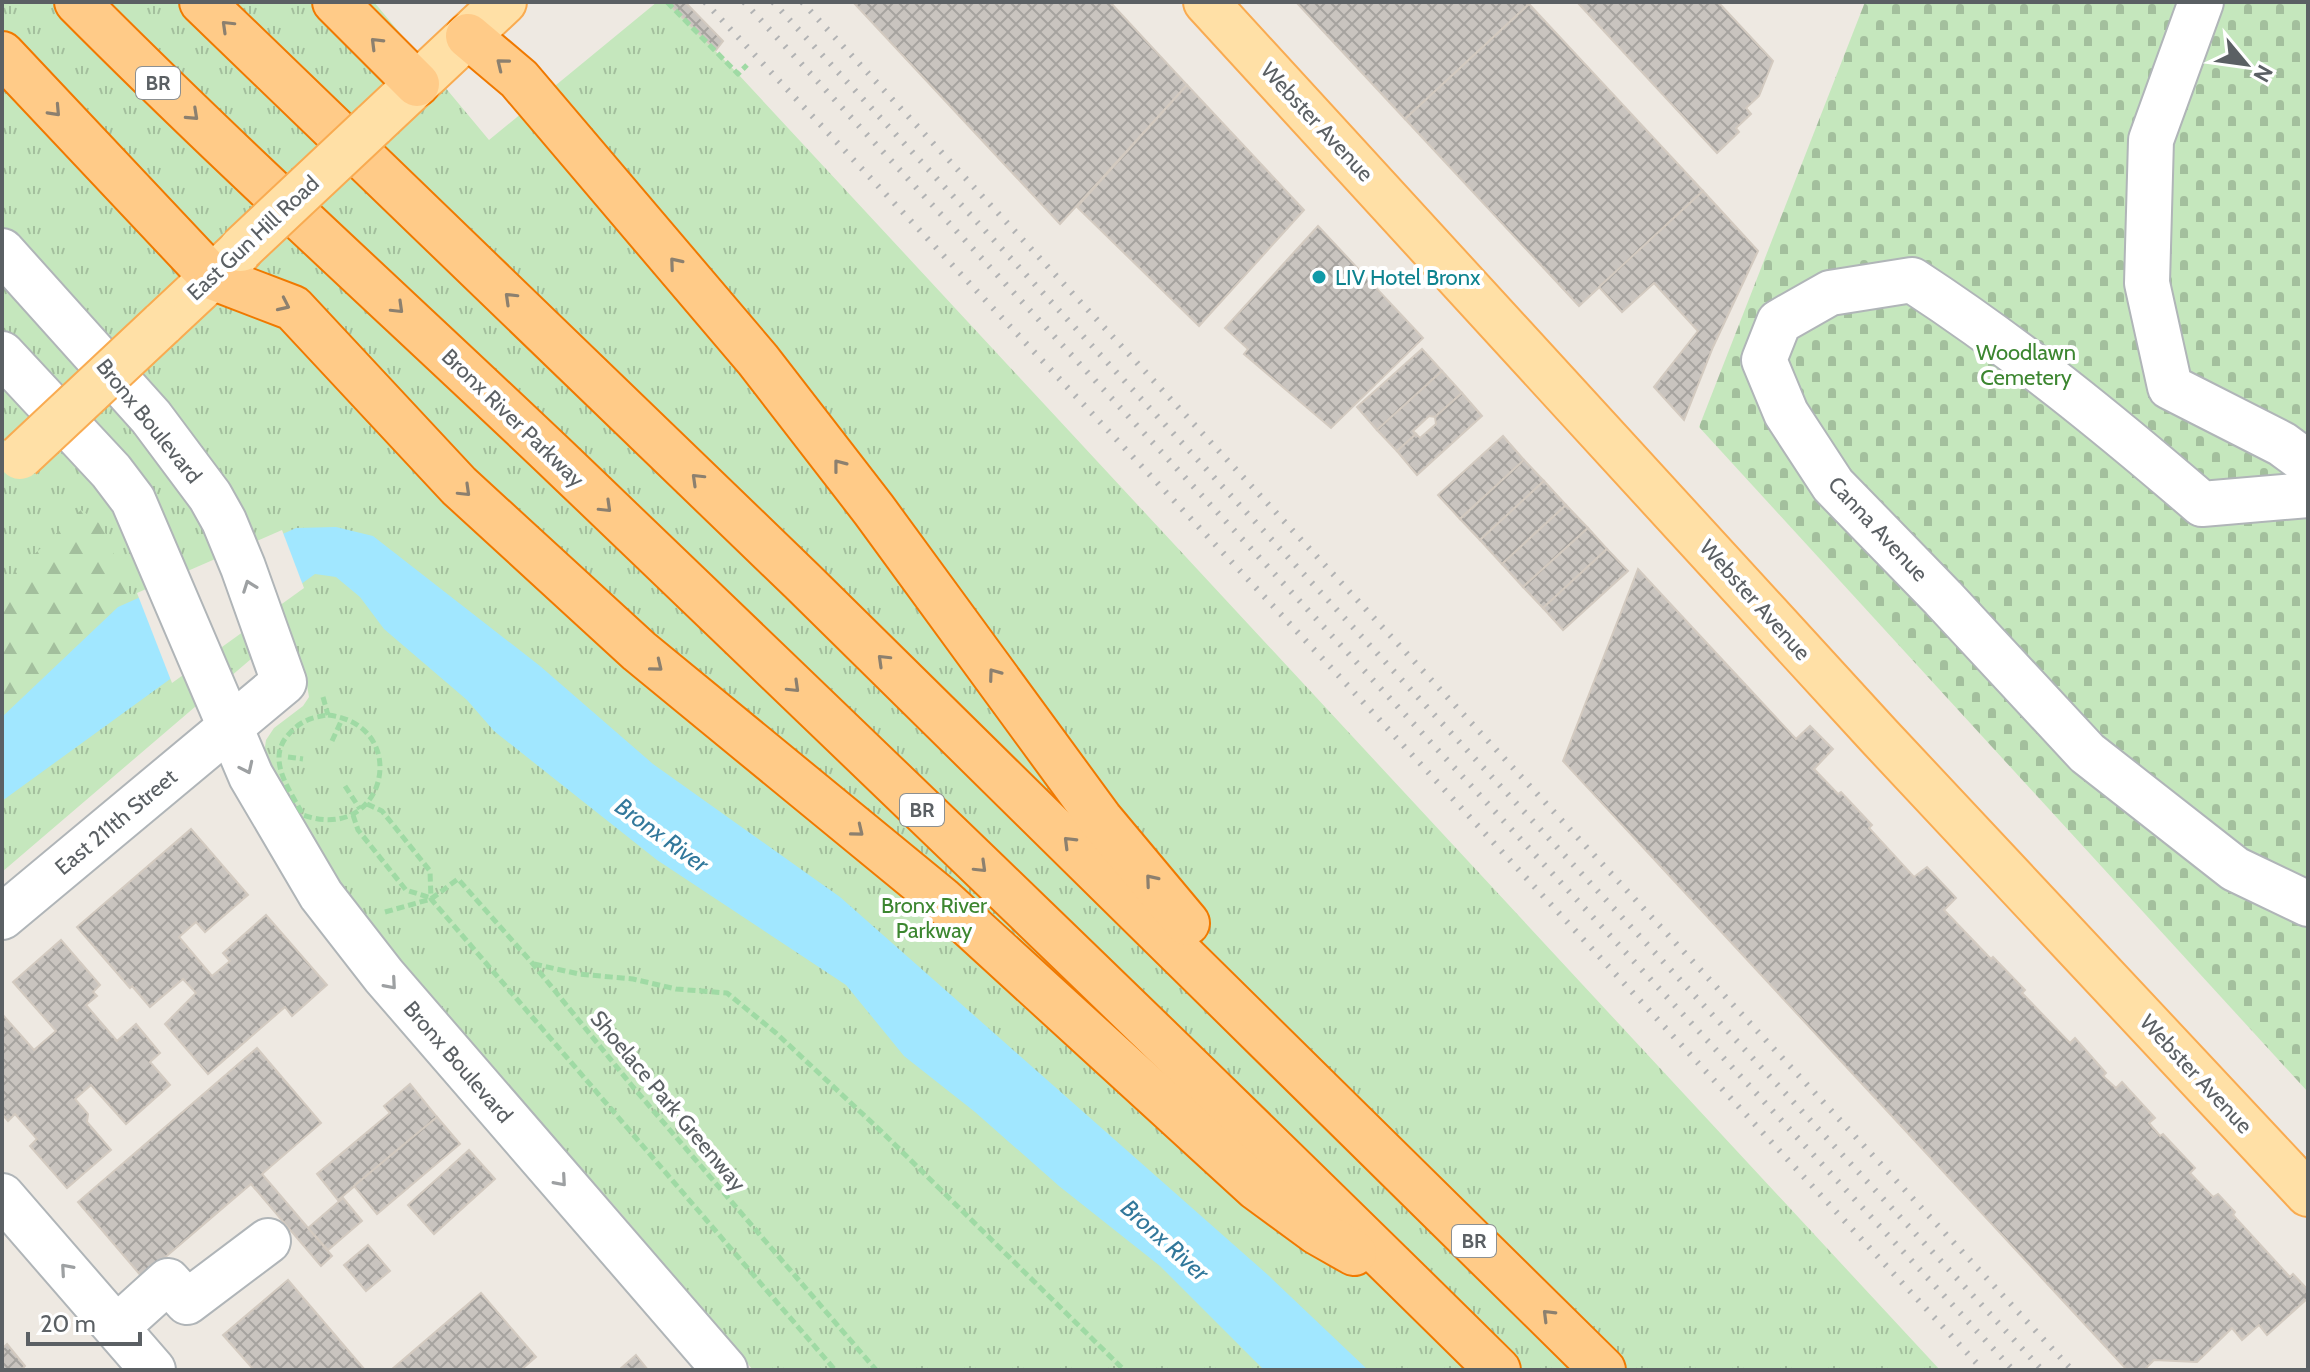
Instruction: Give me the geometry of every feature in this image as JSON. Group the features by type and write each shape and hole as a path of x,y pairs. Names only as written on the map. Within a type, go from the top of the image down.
{"highway":[{"name":"Bronx River Parkway","path":"77,2 725,620 1498,1370"},
{"name":"BR","path":"202,2 701,482 1603,1370"},
{"path":"335,2 417,84"},
{"path":"468,36 519,79 758,360 874,510 1100,819 1344,1113"},
{"path":"2,54 226,263 293,308 459,486 639,651 941,899 1257,1188 1317,1232 1418,1291"}],"main road":[{"name":"East Gun Hill Road","path":"11,466 504,2"},
{"name":"Webster Avenue","path":"1206,2 1879,736 2308,1194"}],"street":[{"path":"2201,2 2151,140 2147,283 2170,387 2282,444 2308,463"},
{"name":"Bronx Boulevard","path":"8,271 151,417 182,456 224,521 284,682 229,728"},
{"name":"Canna Avenue","path":"2308,495 2202,504 2108,424 1975,321 1912,280 1830,293 1779,322 1764,360 1786,413 1833,485 2087,753 2235,869 2308,904"},
{"name":"Bronx Boulevard","path":"2,354 111,471 133,500 251,776 321,895 357,943 725,1370"},
{"path":"133,500 182,456"},
{"name":"East 211th Street","path":"2,917 229,728"},
{"path":"2,1196 153,1370"},
{"path":"117,1327 168,1281 187,1302 268,1241"}],"path":[{"path":"667,2 738,74 747,65"},
{"path":"332,741 343,717"},
{"path":"343,717 367,732 375,744 381,775 367,804 353,815 337,820 319,821 303,815 280,771 277,755 284,739 296,726 311,718 343,717"},
{"path":"345,786 360,809"},
{"path":"367,804 382,811 430,871 431,899"},
{"path":"353,815 358,830 406,890 431,899 835,1370"},
{"name":"Shoelace Park Greenway","path":"431,899 458,879 876,1370"},
{"path":"533,964 579,974 633,979 676,989 727,993 776,1033 883,1133 1124,1370"}],"green space":[{"name":"Bronx River Parkway","path":"2,2 374,2 489,140 657,2 667,2 738,74 1940,1370 753,1370 620,1212 384,945 299,828 264,754 266,740 274,728 303,706 309,697 286,629 2,872"},
{"name":"Woodlawn Cemetery","path":"1865,2 2308,2 2308,1092 1699,427"},
{"path":"81,510 102,525 132,599 118,607 2,717 2,585"}],"water":[{"name":"Bronx River","path":"336,527 373,536 540,666 653,764 840,897 1268,1275 1368,1370 1264,1370 1160,1266 904,1056 846,985 657,860 494,731 467,700 384,629 360,597 336,577 315,574 2,801 2,717 118,607 296,528"}],"pier":[{"path":"282,530 304,588 172,683 137,593"}],"building":[{"path":"667,2 685,2 723,41 716,50"},
{"path":"853,2 1110,2 1187,85 1060,224"},
{"path":"1296,2 1527,2 1529,4 1405,119"},
{"path":"1577,2 1718,2 1773,61 1759,96 1746,108 1751,114 1736,128 1739,132 1717,153"},
{"path":"1529,4 1703,191 1579,306 1405,119"},
{"path":"1187,85 1304,210 1199,326 1077,207"},
{"path":"1703,191 1758,251 1713,347 1684,420 1654,387 1698,331 1654,283 1622,312 1599,287"},
{"name":"LIV Hotel Bronx","path":"1318,226 1423,338 1331,428 1244,354 1248,349 1225,328"},
{"path":"1422,349 1442,371 1377,430 1357,407"},
{"path":"1442,371 1462,393 1435,417 1429,416 1413,431 1416,434 1397,451 1377,430"},
{"path":"1462,393 1482,416 1417,475 1397,451 1416,434 1420,438 1436,424 1435,417"},
{"path":"1503,436 1524,460 1460,519 1438,495"},
{"path":"1524,460 1544,481 1480,540 1460,519"},
{"path":"1544,481 1566,505 1502,564 1480,540"},
{"path":"1566,505 1588,528 1523,587 1502,564"},
{"path":"1588,528 1607,549 1543,608 1523,587"},
{"path":"1607,549 1628,571 1563,630 1543,608"},
{"path":"1638,569 1796,739 1810,726 1833,749 1814,769 1872,825 1869,828 1914,877 1927,867 1956,898 1944,910 2025,990 2022,993 2070,1043 2075,1038 2106,1073 2103,1076 2116,1088 2122,1082 2155,1118 2149,1123 2160,1136 2163,1134 2195,1168 2190,1173 2213,1197 2218,1194 2235,1212 2233,1215 2290,1277 2293,1274 2308,1290 2308,1298 2267,1335 2259,1325 2242,1340 2232,1328 2197,1362 2154,1360 2144,1370 2127,1370 1563,761"},
{"path":"191,829 248,895 205,932 196,922 179,937 212,976 230,961 223,953 266,915 327,985 292,1016 285,1007 208,1074 165,1024 196,993 183,979 150,1007 77,927"},
{"path":"61,940 100,985 93,992 97,996 86,1005 117,1041 136,1024 160,1053 150,1062 170,1085 126,1124 91,1085 75,1099 88,1114 87,1122 111,1150 67,1188 30,1146 37,1139 15,1114 8,1121 2,1114 2,1014 34,1050 56,1031 13,982"},
{"path":"257,1048 321,1123 262,1174 332,1256 321,1266 251,1184 142,1277 78,1202"},
{"path":"410,1084 437,1117 338,1200 317,1174 390,1113 384,1106"},
{"path":"437,1117 460,1144 377,1214 354,1186"},
{"path":"469,1150 495,1179 434,1234 408,1205"},
{"path":"343,1198 362,1221 328,1250 308,1228"},
{"path":"368,1245 390,1271 366,1291 344,1265"},
{"path":"288,1280 365,1370 254,1370 223,1335"},
{"path":"481,1293 536,1357 521,1370 391,1370"},
{"path":"7,1344 25,1366 21,1370 2,1370 2,1349"},
{"path":"636,1355 648,1370 619,1370"}],"railway":[{"path":"705,2 1337,674 1983,1370"},
{"path":"744,2 2013,1370"},
{"path":"773,2 2042,1370"},
{"path":"802,2 2072,1370"}],"place":[{"name":"LIV Hotel Bronx","path":"1319,277"}]}
